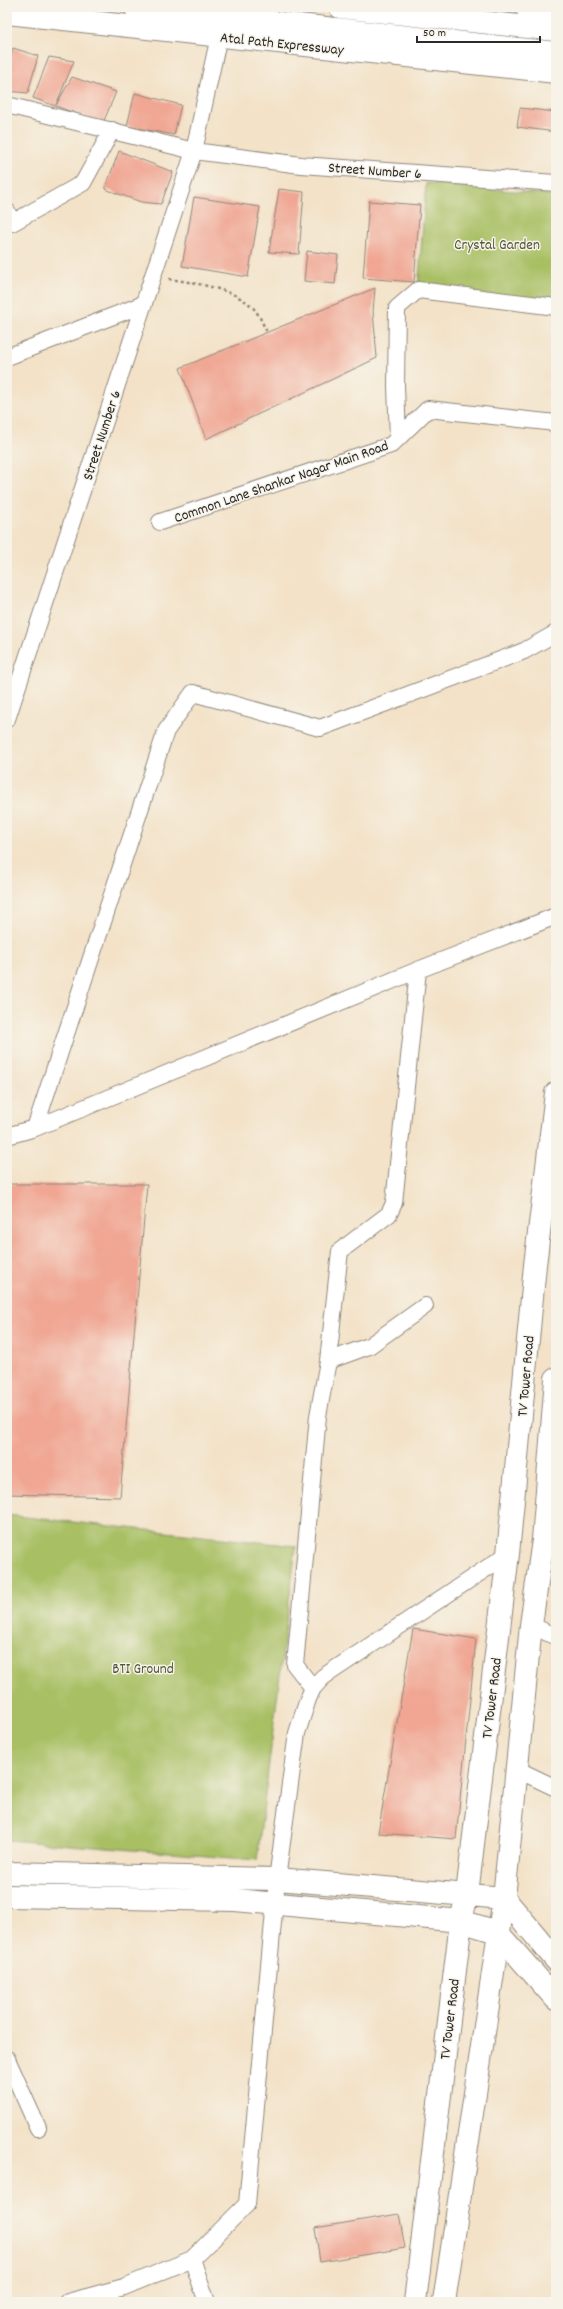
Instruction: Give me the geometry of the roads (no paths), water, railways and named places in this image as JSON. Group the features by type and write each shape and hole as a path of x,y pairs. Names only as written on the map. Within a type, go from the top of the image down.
{"main road":[{"path":"135,7 556,53"},
{"path":"340,7 556,30"},
{"path":"526,7 556,10"},
{"name":"Atal Path Expressway","path":"7,14 556,72"},
{"name":"TV Tower Road","path":"415,2302 461,1921 467,1894 508,1554 535,1265 556,1093"},
{"name":"TV Tower Road","path":"444,2302 497,1932 504,1898 531,1625 543,1540 556,1379"},
{"path":"7,1872 277,1879 504,1898 556,1960"},
{"path":"100,1899 101,1874"},
{"path":"7,1896 274,1902 461,1921 497,1932 556,1999"}],"street":[{"path":"194,151 219,36"},
{"name":"Street Number 6","path":"7,105 194,151 301,165 556,183"},
{"path":"7,212 12,222 83,183 112,130"},
{"name":"Street Number 6","path":"7,719 194,151"},
{"path":"398,438 396,386 397,308 413,294 418,290 556,307"},
{"path":"7,357 144,304"},
{"name":"Common Lane Shankar Nagar Main Road","path":"160,522 391,446 428,409 556,423"},
{"path":"35,1128 166,731 193,692 320,728 524,651 556,633"},
{"path":"7,1136 35,1128 418,970 556,916"},
{"path":"313,1688 295,1665 318,1416 328,1361 340,1251 389,1214 394,1203 418,970"},
{"path":"328,1361 369,1346 425,1306"},
{"path":"68,2302 124,2287 192,2259 247,2204 274,1902 297,1734 313,1688 329,1673 508,1554"},
{"path":"531,1625 556,1637"},
{"path":"516,1769 556,1788"},
{"path":"7,2059 38,2128"},
{"path":"192,2259 207,2302"}],"park label":[{"name":"Crystal Garden","path":"497,244"},
{"name":"BTI Ground","path":"143,1668"}]}
